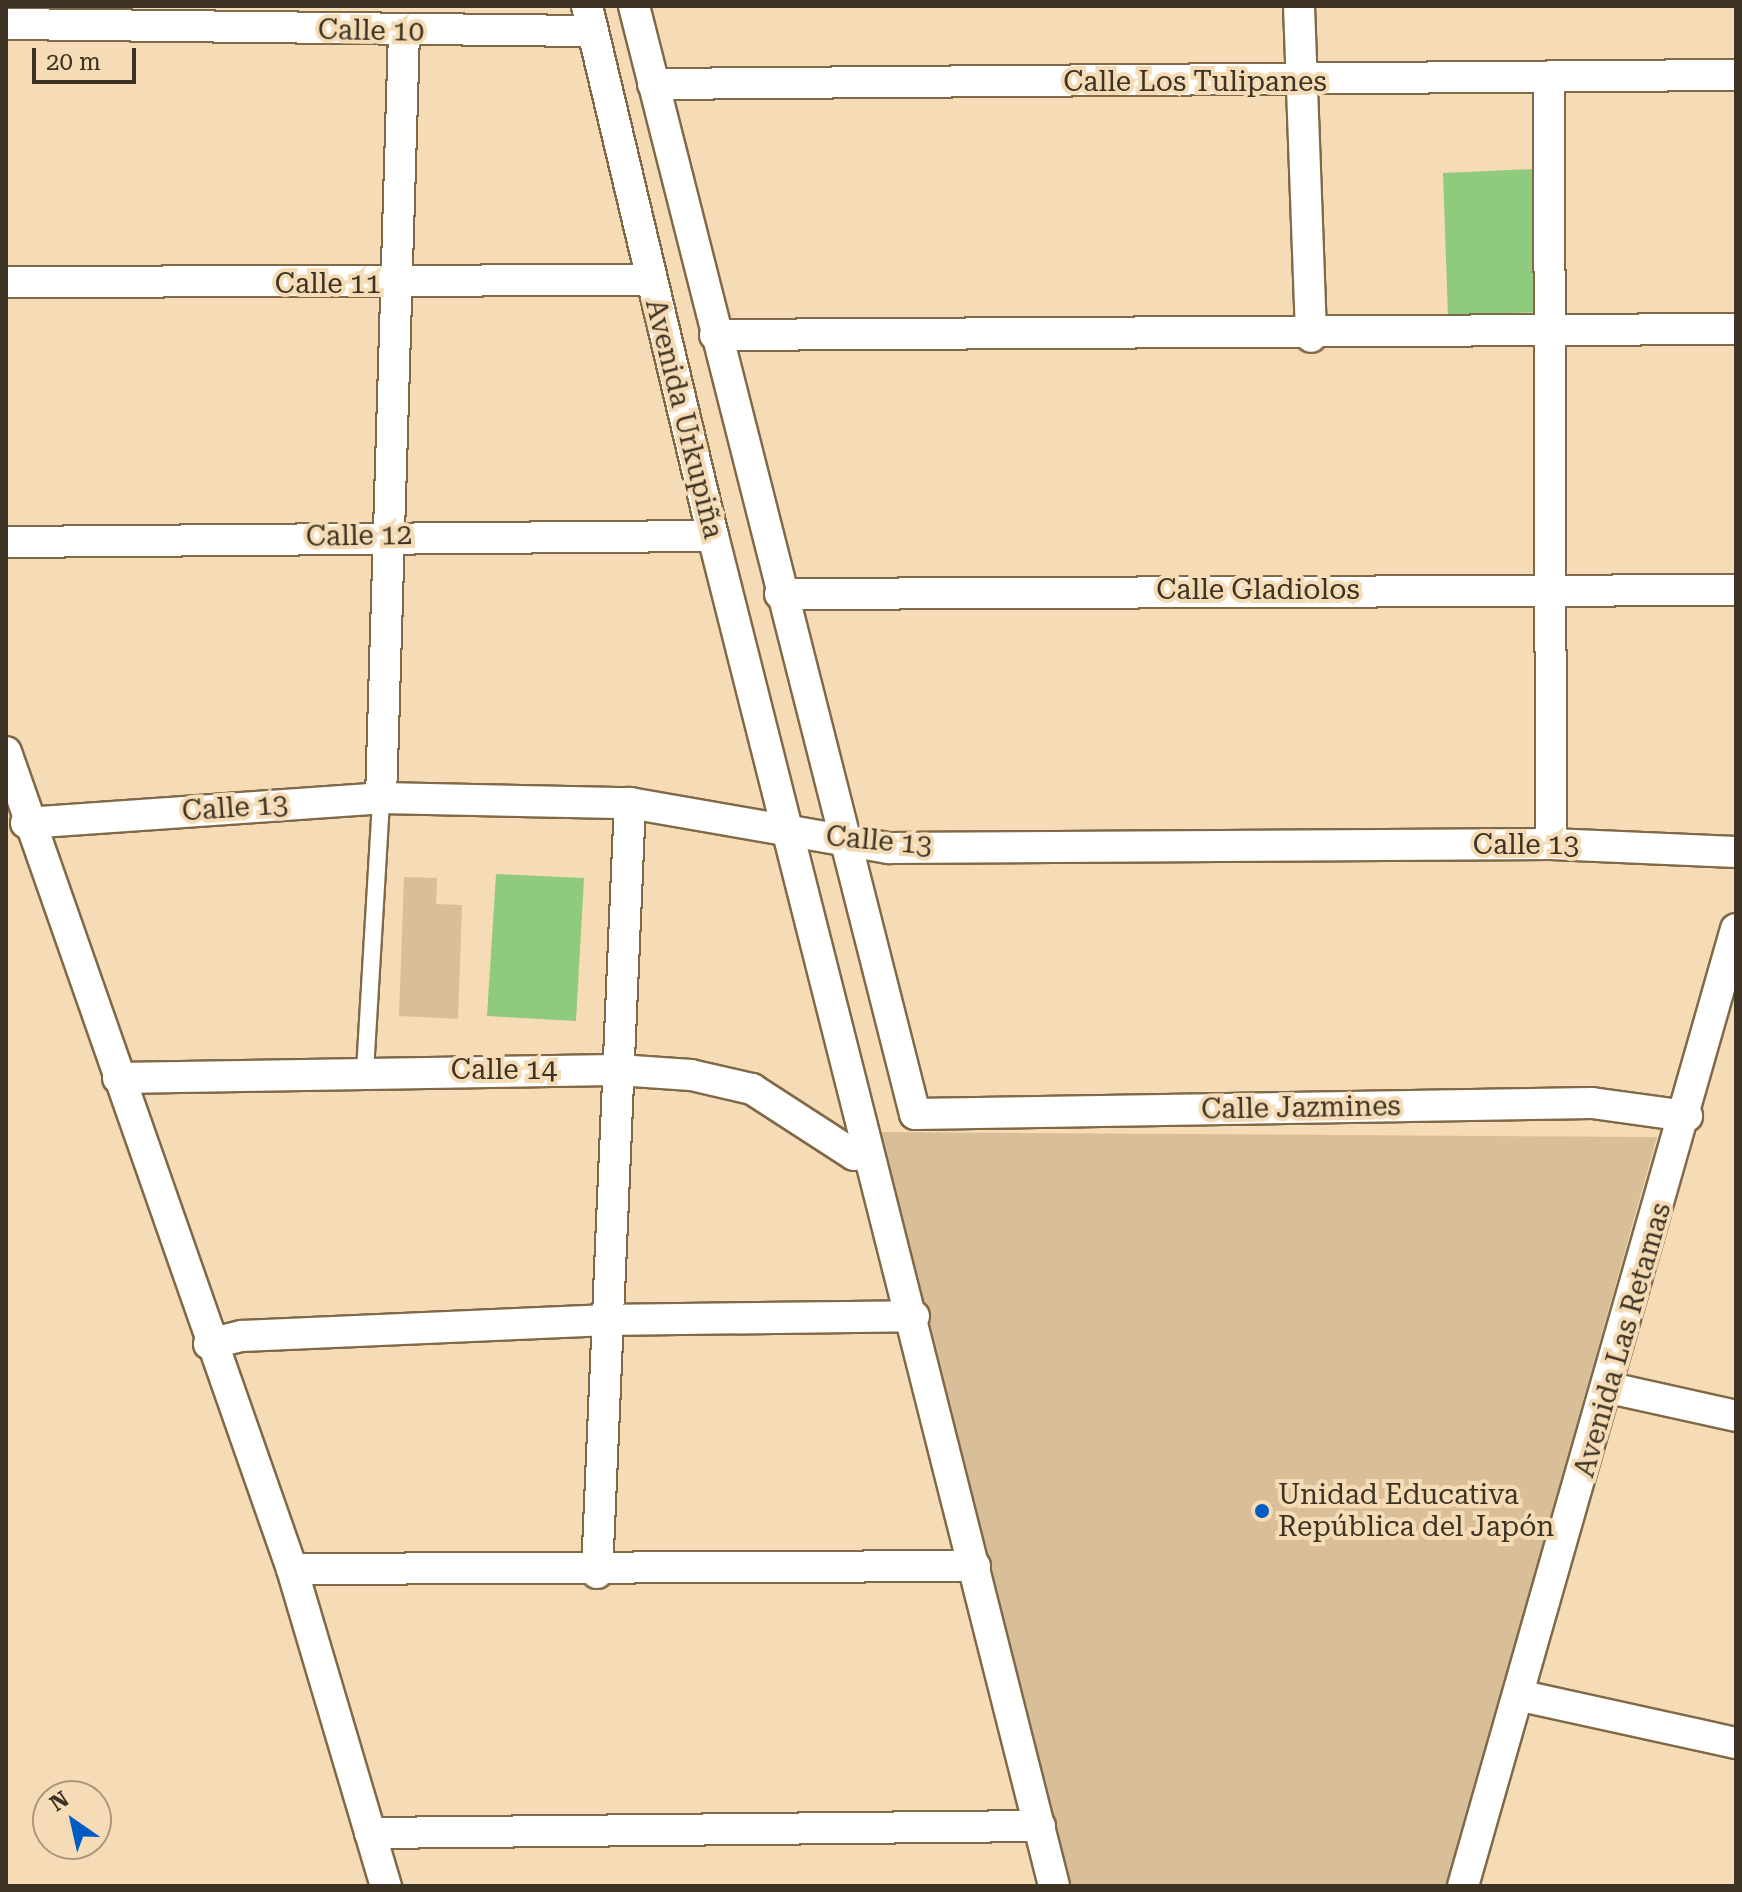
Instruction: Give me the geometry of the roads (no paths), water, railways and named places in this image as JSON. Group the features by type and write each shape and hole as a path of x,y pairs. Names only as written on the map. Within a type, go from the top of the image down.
{"street":[{"path":"634,6 843,843"},
{"path":"1299,6 1311,337"},
{"name":"Calle 10","path":"6,24 404,32 589,18"},
{"name":"Avenida Urkupiña","path":"589,18 713,536 791,829 868,1153 914,1316 1054,1886"},
{"path":"381,798 391,285 404,32"},
{"name":"Calle Los Tulipanes","path":"653,84 1300,83 1736,75"},
{"path":"1549,77 1551,332 1547,588 1551,844"},
{"name":"Calle 11","path":"6,282 391,285 650,280"},
{"path":"715,335 1311,337 1736,329"},
{"name":"Calle 12","path":"6,542 385,536 713,536"},
{"name":"Calle Gladiolos","path":"780,594 1547,588 1736,590"},
{"path":"6,752 26,823 209,1344 292,1569 386,1886"},
{"name":"Calle 13","path":"26,823 381,798 630,803 749,828 791,829 843,843 1551,844 1736,852"},
{"path":"597,1573 603,1320 630,803"},
{"name":"Calle Jazmines","path":"843,843 915,1114 1592,1103 1687,1116"},
{"name":"Avenida Las Retamas","path":"1463,1886 1522,1696 1610,1388 1736,929"},
{"name":"Calle 14","path":"118,1078 365,1071 618,1070 752,1089 854,1155 868,1153"},
{"path":"209,1344 242,1336 603,1320 914,1316"},
{"path":"1610,1388 1736,1416"},
{"path":"292,1569 597,1573 975,1566"},
{"path":"1522,1696 1736,1743"},
{"path":"370,1833 1040,1826"}],"lane":[{"path":"365,1071 381,798"}],"place":[{"name":"Unidad Educativa República del Japón","path":"1262,1511"}]}
